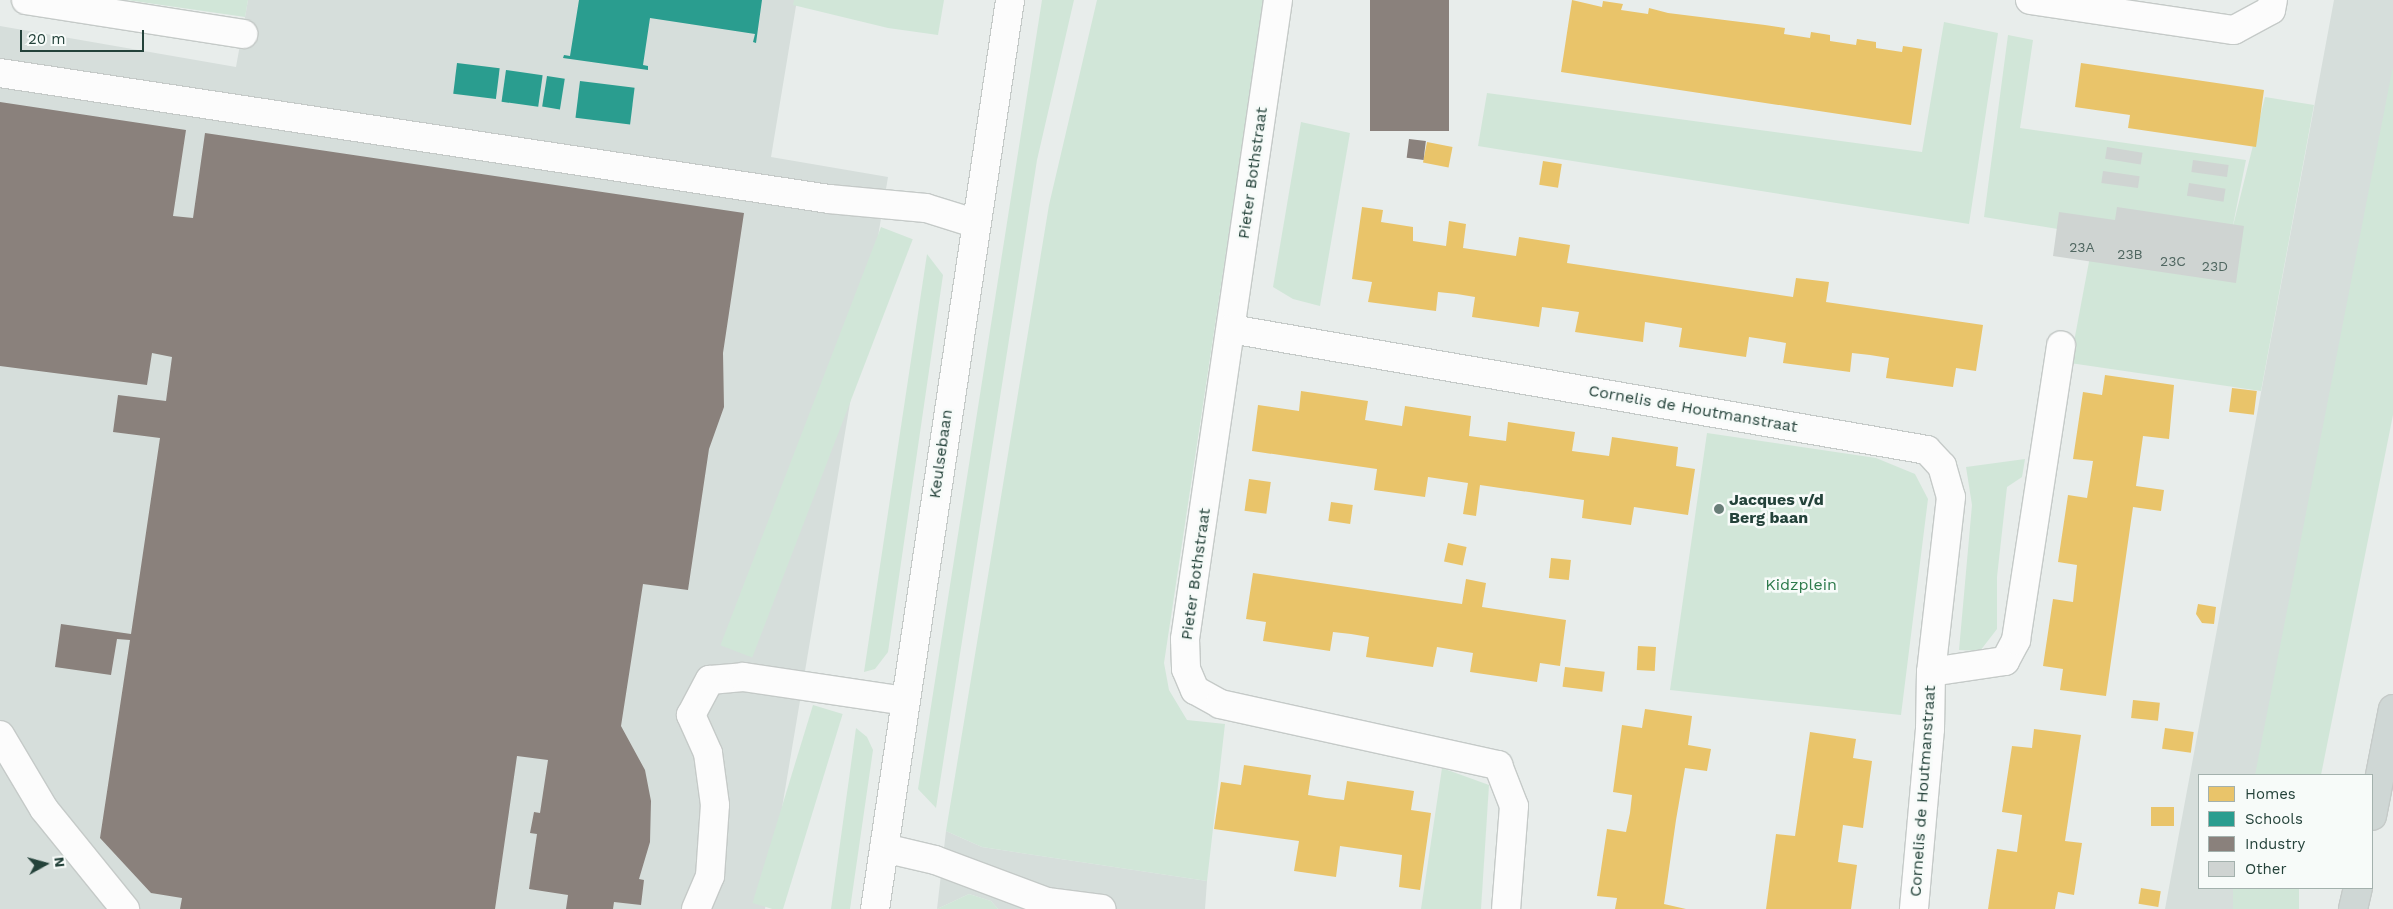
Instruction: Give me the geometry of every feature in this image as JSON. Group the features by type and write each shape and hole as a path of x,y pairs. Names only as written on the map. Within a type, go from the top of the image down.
{"main road":[{"path":"2373,811 2393,709"},
{"path":"2353,909 2358,889"}],"street":[{"path":"26,0 244,34"},
{"name":"Keulsebaan","path":"875,909 974,223 1010,0"},
{"name":"Pieter Bothstraat","path":"1278,0 1185,639 1186,669 1195,690 1220,704 1498,765 1514,806 1506,909"},
{"path":"2030,0 2234,30 2272,10 2273,0"},
{"path":"0,73 829,199 926,208 974,223"},
{"name":"Cornelis de Houtmanstraat","path":"1231,329 1926,450 1942,466 1951,497 1931,672 1930,729 1914,909"},
{"name":"Cornelis de Houtmanstraat","path":"1931,672 2005,661 2016,640 2061,345"},
{"path":"696,909 710,876 715,805 708,753 691,715 710,680 743,677 905,702"},
{"path":"0,735 44,809 126,909"},
{"path":"884,848 935,860 1046,905 1102,909"}],"shaded area":[{"path":"248,0 797,0 771,157 888,177 765,909 0,909 0,26 236,67"},
{"path":"2334,0 2393,0 2393,163 2275,774 2198,774 2198,889 2254,889 2250,909 2165,909"},
{"path":"946,831 982,847 1207,881 1205,909 998,909 991,901 969,894 937,909"}],"green space":[{"path":"127,0 248,0 245,17"},
{"path":"794,0 944,0 938,35 888,28 793,5"},
{"path":"1042,0 1074,0 1037,160 936,808 918,789"},
{"path":"1097,0 1264,0 1164,663 1169,690 1187,720 1225,724 1207,881 982,847 946,831 1049,205"},
{"path":"1944,22 1998,33 1969,224 1478,146 1487,93 1922,152"},
{"path":"2008,35 2033,40 2020,128 2246,160 2232,230 2265,97 2314,105 2261,391 2070,363 2094,235 1984,217"},
{"path":"2393,66 2393,415 2321,774 2255,774"},
{"path":"1301,122 1350,133 1320,306 1293,299 1273,287"},
{"path":"881,227 913,239 752,657 720,645"},
{"path":"927,254 943,275 888,652 875,669 864,672"},
{"name":"Kidzplein","path":"1707,433 1876,458 1915,474 1928,499 1901,715 1670,690"},
{"path":"2025,459 2022,477 2007,487 1997,577 1997,629 1980,651 1959,650 1972,505 1966,467"},
{"path":"813,705 843,714 783,909 772,909 752,903"},
{"path":"856,728 867,737 873,750 850,909 831,909"},
{"path":"1442,768 1489,785 1481,909 1421,909"},
{"path":"2233,889 2299,889 2299,909 2233,909"},
{"path":"969,894 991,901 998,909 937,909"}],"building: Homes":[{"path":"1572,0 1602,7 1603,1 1623,4 1621,10 1648,14 1649,8 1668,13 1785,28 1784,34 1810,38 1811,32 1830,35 1830,41 1856,45 1857,39 1876,42 1876,48 1902,52 1903,46 1922,49 1911,125 1561,72"},
{"path":"2081,63 2264,90 2256,147 2128,128 2130,115 2075,107"},
{"path":"1427,142 1453,147 1449,168 1423,163"},
{"path":"1543,161 1562,164 1558,188 1539,185"},
{"path":"1362,207 1383,210 1381,222 1413,227 1413,241 1446,246 1449,221 1466,224 1463,248 1516,256 1519,237 1570,245 1567,263 1793,297 1796,278 1829,282 1826,302 1983,325 1976,371 1956,368 1953,387 1886,378 1889,358 1870,355 1852,353 1850,372 1783,363 1786,343 1749,337 1746,357 1679,347 1682,328 1645,322 1643,342 1575,332 1579,312 1542,307 1539,327 1472,317 1475,297 1457,294 1438,292 1436,311 1368,302 1372,282 1352,279"},
{"path":"2105,375 2174,385 2169,439 2143,436 2136,486 2164,490 2161,511 2133,507 2106,696 2060,690 2063,669 2043,666 2053,599 2073,602 2077,565 2058,562 2068,495 2087,498 2093,461 2073,459 2083,392 2102,395"},
{"path":"2232,388 2257,391 2254,415 2229,412"},
{"path":"1301,391 1368,401 1365,420 1402,426 1405,406 1471,416 1469,436 1506,441 1508,422 1575,432 1572,451 1609,456 1612,437 1678,447 1676,466 1695,469 1688,515 1634,507 1631,525 1582,518 1584,500 1480,485 1476,516 1463,514 1468,483 1428,477 1425,497 1374,490 1377,469 1252,451 1258,405 1299,411"},
{"path":"1249,479 1271,482 1266,514 1245,511"},
{"path":"1331,502 1353,505 1350,524 1328,521"},
{"path":"1448,543 1467,547 1463,566 1444,562"},
{"path":"1551,558 1571,560 1569,580 1549,578"},
{"path":"1253,573 1462,604 1466,579 1486,583 1482,607 1566,620 1560,666 1540,663 1537,682 1470,672 1473,653 1437,647 1433,667 1366,657 1369,637 1351,634 1333,632 1330,651 1263,641 1266,622 1246,619"},
{"path":"2198,604 2216,607 2214,624 2202,623 2196,614"},
{"path":"1638,646 1656,647 1655,671 1637,670"},
{"path":"1565,667 1605,672 1602,692 1563,687"},
{"path":"2133,700 2160,703 2158,721 2131,718"},
{"path":"1645,709 1692,716 1688,745 1711,749 1707,771 1685,768 1676,820 1664,904 1686,909 1615,909 1617,898 1597,896 1607,829 1626,832 1630,813 1632,795 1613,792 1622,725 1642,728"},
{"path":"2165,728 2194,732 2191,753 2162,749"},
{"path":"2034,729 2081,735 2065,841 2082,843 2074,895 2058,892 2055,909 1988,909 1997,849 2017,852 2022,815 2002,812 2012,746 2032,748"},
{"path":"1810,732 1856,739 1853,758 1872,761 1863,828 1843,825 1838,862 1857,865 1851,909 1766,909 1776,834 1795,836"},
{"path":"1244,765 1311,775 1308,795 1326,798 1344,800 1347,781 1414,791 1411,810 1431,813 1420,890 1399,887 1402,855 1340,846 1336,877 1294,871 1299,841 1214,829 1221,782 1241,785"},
{"path":"2151,807 2174,807 2174,826 2151,826"},
{"path":"2141,888 2161,891 2158,907 2138,904"}],"building: Schools":[{"path":"579,0 762,0 756,43 753,42 755,34 650,18 643,65 648,66 648,70 563,58 564,55 570,56"},
{"path":"457,63 500,68 496,99 453,94"},
{"path":"506,70 543,75 538,107 502,102"},
{"path":"547,76 565,79 560,109 542,107"},
{"path":"580,81 635,88 630,124 575,118"}],"building: Industry":[{"path":"1370,0 1449,0 1449,131 1370,131"},
{"path":"0,102 186,130 173,216 193,218 205,133 744,213 723,353 724,407 709,449 688,590 643,584 621,726 645,770 651,801 650,842 639,879 644,880 641,905 614,902 613,909 566,909 568,895 529,889 537,834 530,833 534,812 540,813 548,760 517,756 495,909 180,909 182,898 151,893 100,838 130,640 117,639 111,675 55,667 61,624 131,634 160,438 113,432 118,395 166,401 172,357 152,353 147,385 0,366"},
{"path":"1409,139 1426,141 1424,160 1407,158"}],"building: Other":[{"path":"2107,147 2143,153 2141,164 2105,159"},
{"path":"2193,160 2229,165 2227,177 2191,172"},
{"path":"2103,171 2140,176 2138,188 2101,183"},
{"path":"2189,183 2226,189 2224,202 2187,196"},
{"path":"2117,207 2244,226 2236,283 2053,256 2059,212 2115,220"}],"place":[{"name":"Jacques v/d Berg baan","path":"1719,509"}]}
